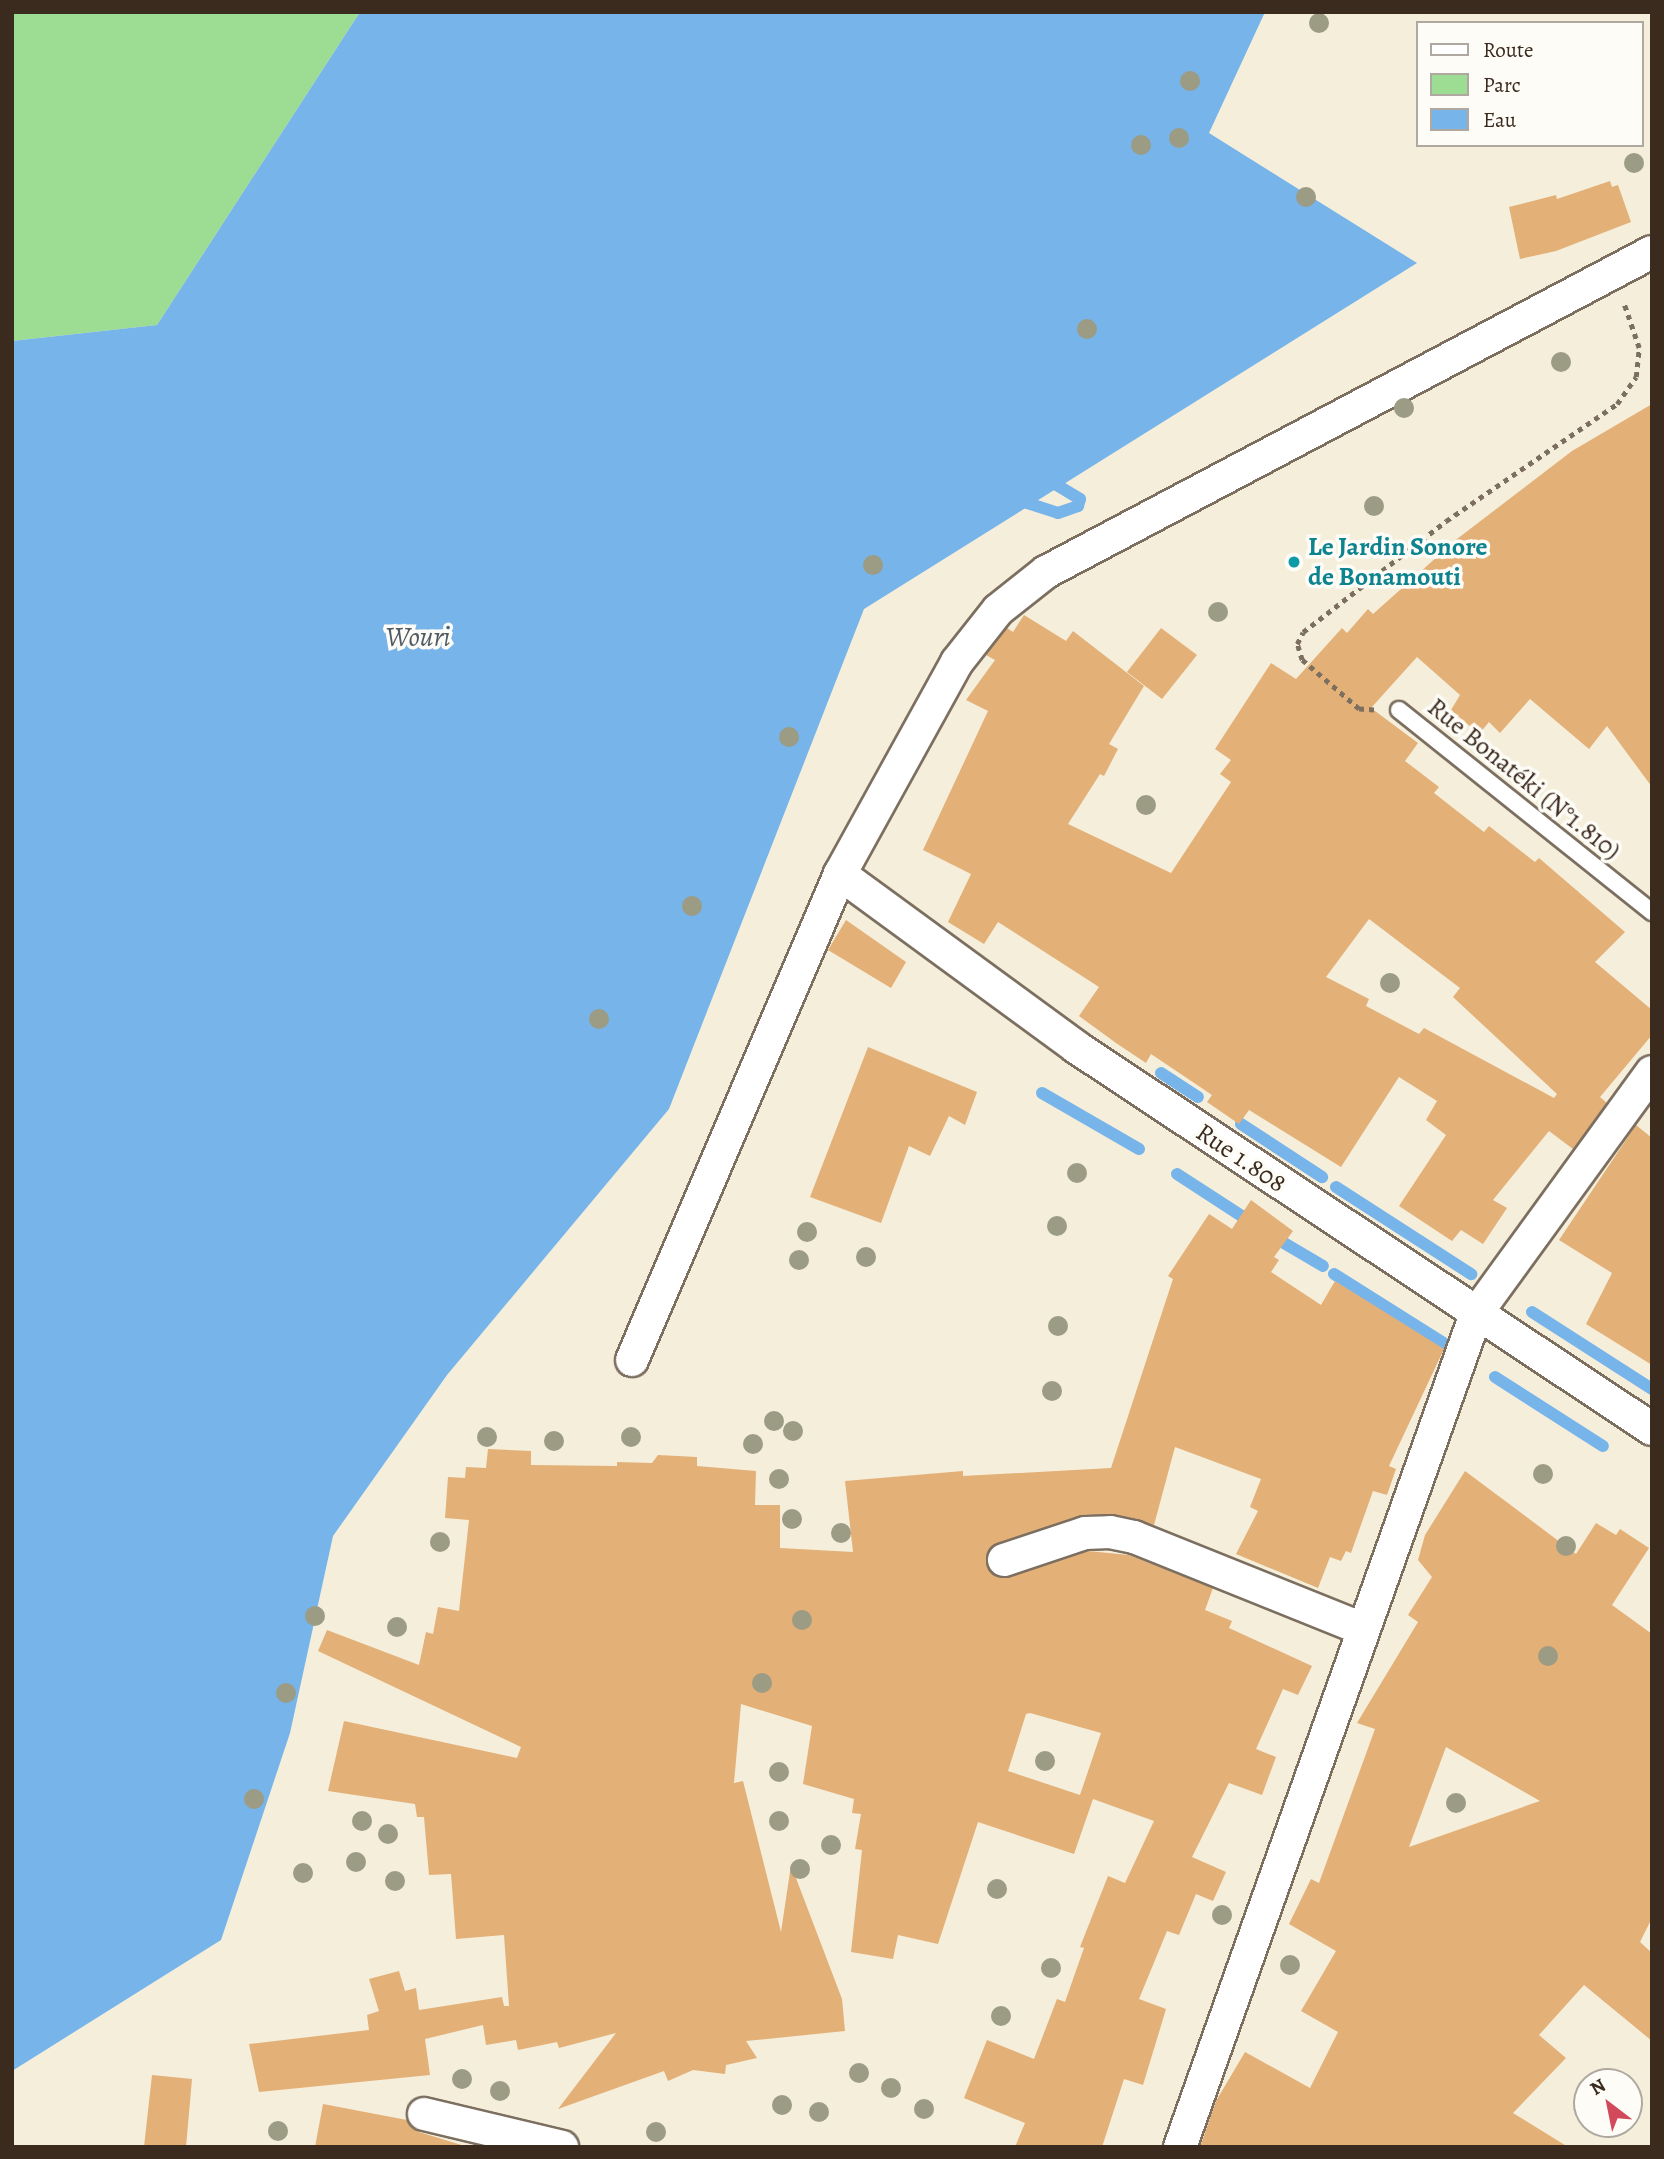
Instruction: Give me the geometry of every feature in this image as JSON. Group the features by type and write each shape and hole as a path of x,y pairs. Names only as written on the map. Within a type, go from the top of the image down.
{"street":[{"path":"632,1360 839,874 957,662 998,610 1046,572 1652,252"},
{"name":"Rue 1.808","path":"839,874 1076,1047 1652,1429"},
{"path":"1180,2147 1476,1314 1652,1072"},
{"path":"1004,1560 1086,1533 1110,1532 1134,1537 1363,1629"},
{"path":"424,2114 562,2147"}],"lane":[{"name":"Rue Bonatéki (N°1.810)","path":"1399,710 1652,912"}],"path":[{"path":"1399,710 1359,709 1302,660 1297,644 1303,632 1446,521 1617,404 1636,377 1639,348 1614,272"}],"green space":[{"path":"12,12 360,12 157,325 12,341"}],"water":[{"name":"Wouri","path":"360,12 1265,12 1209,133 1417,263 864,609 669,1109 447,1375 333,1536 290,1733 221,1940 12,2071 12,341 157,325"}],"building":[{"path":"1610,181 1612,187 1618,185 1631,222 1556,251 1520,259 1509,207 1556,195 1557,199"},
{"path":"1652,404 1652,787 1607,726 1589,749 1530,699 1500,733 1489,722 1479,734 1451,710 1460,695 1417,657 1371,708 1418,743 1405,761 1439,787 1434,793 1484,832 1489,826 1535,862 1539,858 1625,932 1595,962 1652,1010 1652,1035 1600,1097 1607,1103 1573,1149 1549,1131 1493,1200 1507,1208 1483,1244 1461,1230 1452,1241 1399,1206 1446,1135 1426,1120 1437,1101 1399,1077 1341,1167 1249,1110 1239,1124 1207,1102 1212,1095 1151,1054 1146,1063 1079,1016 1099,987 998,922 984,944 948,922 971,874 923,850 988,711 966,700 995,660 986,655 1007,628 1013,632 1024,615 1066,641 1073,631 1144,686 1109,744 1118,749 1104,776 1100,774 1068,824 1171,873 1231,782 1220,774 1231,760 1215,749 1271,663 1296,679 1342,628 1347,633 1368,609 1373,614 1457,539 1572,451","holes":["1369,919 1460,988 1453,997 1557,1094 1554,1098 1424,1028 1419,1034 1366,1006 1369,999 1326,977"]},
{"path":"1161,628 1197,655 1162,699 1127,672"},
{"path":"846,920 906,962 891,988 828,950"},
{"path":"868,1047 977,1092 965,1125 949,1116 930,1156 909,1146 881,1223 810,1197"},
{"path":"1636,1125 1652,1138 1652,1365 1586,1324 1612,1273 1559,1240"},
{"path":"1251,1200 1293,1231 1274,1257 1279,1260 1271,1272 1321,1305 1335,1281 1444,1349 1389,1466 1396,1469 1387,1495 1373,1491 1351,1553 1346,1551 1341,1561 1330,1557 1318,1588 1236,1554 1258,1511 1250,1507 1261,1479 1175,1447 1154,1525 1113,1514 1084,1515 998,1543 986,1556 987,1566 1001,1578 1088,1551 1129,1555 1213,1588 1205,1610 1232,1621 1229,1628 1312,1666 1298,1695 1283,1689 1256,1749 1276,1757 1262,1795 1229,1783 1192,1857 1226,1872 1213,1901 1196,1894 1179,1935 1167,1931 1139,1999 1166,2009 1160,2029 1143,2085 1124,2079 1102,2147 1015,2147 1025,2123 964,2098 987,2040 1034,2059 1057,1999 1065,2002 1084,1948 1080,1947 1108,1876 1125,1883 1154,1821 1093,1799 1074,1854 978,1822 938,1944 898,1935 893,1959 851,1952 862,1850 855,1849 861,1814 852,1813 854,1799 803,1784 812,1726 741,1704 734,1783 743,1781 781,1932 791,1865 842,1999 845,2031 746,2041 757,2058 726,2065 725,2074 693,2070 668,2081 664,2071 558,2109 616,2033 559,2048 557,2042 518,2050 516,2040 486,2045 483,2025 425,2039 430,2075 259,2092 249,2044 369,2030 367,2015 379,2011 369,1979 399,1971 405,1991 416,1988 419,2010 502,1997 504,2006 509,2006 504,1935 456,1939 451,1874 429,1875 424,1817 417,1817 415,1804 328,1791 344,1721 517,1758 521,1747 318,1651 327,1630 419,1665 426,1632 433,1634 438,1607 459,1611 469,1520 445,1518 448,1477 465,1478 466,1467 486,1468 488,1449 531,1451 531,1465 617,1466 617,1462 652,1463 658,1455 697,1457 697,1466 756,1471 755,1505 780,1505 780,1548 853,1552 845,1481 963,1471 963,1476 1111,1468 1173,1279 1168,1276 1209,1214 1232,1229","holes":["1026,1714 1101,1733 1080,1795 1008,1771"]},
{"path":"1465,1471 1576,1554 1596,1523 1616,1535 1620,1529 1649,1548 1612,1605 1652,1634 1652,1918 1640,1942 1652,1953 1652,2041 1584,1985 1539,2035 1566,2058 1513,2113 1568,2147 1200,2147 1216,2101 1245,2052 1310,2088 1338,2032 1301,2011 1336,1951 1289,1924 1311,1879 1319,1883 1375,1729 1357,1723 1418,1622 1408,1615 1432,1577 1418,1560 1425,1535","holes":["1446,1747 1540,1801 1409,1847"]},
{"path":"152,2075 192,2079 186,2147 144,2147"},
{"path":"323,2104 407,2120 419,2132 468,2147 315,2147"}],"waterway":[{"path":"1015,499 1058,513 1078,506 1080,499 1048,480"},
{"path":"1161,1073 1198,1097"},
{"path":"1042,1093 1139,1149"},
{"path":"1241,1124 1322,1177"},
{"path":"1177,1174 1254,1224"},
{"path":"1336,1187 1471,1274"},
{"path":"1272,1236 1323,1266"},
{"path":"1334,1274 1450,1347"},
{"path":"1532,1312 1652,1389"},
{"path":"1495,1377 1603,1446"}],"place":[{"name":"Le Jardin Sonore de Bonamouti","path":"1294,562"}]}
